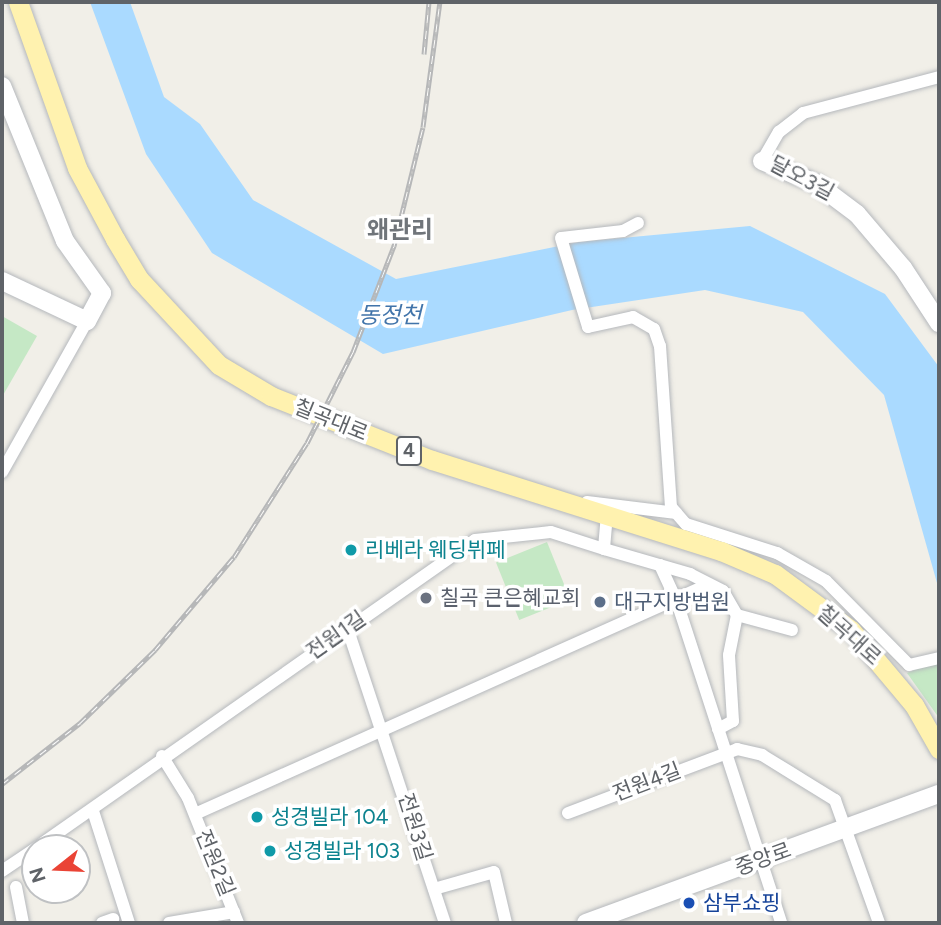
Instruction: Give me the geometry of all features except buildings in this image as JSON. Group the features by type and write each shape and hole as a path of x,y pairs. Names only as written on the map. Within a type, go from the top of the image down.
{"main road":[{"name":"칠곡대로","path":"18,2 77,168 115,239 139,279 219,365 271,396 432,460 566,500 752,562 827,612 886,668 939,749"}],"street":[{"name":"달오3길","path":"939,77 803,113 779,132 762,161 817,184 857,214 904,268 939,323"},
{"path":"2,86 65,241 102,293 2,472"},
{"path":"638,223 623,231 561,238 588,327 633,317 654,330 660,346 671,507 686,524 777,553 826,581 909,665 939,658"},
{"path":"2,281 87,321"},
{"path":"566,500 676,513"},
{"path":"604,549 607,514"},
{"name":"전원1길","path":"58,834 93,811 162,756 474,540 551,532 660,565 723,591 737,615"},
{"path":"660,565 677,601 781,923"},
{"path":"826,581 827,612"},
{"path":"385,731 677,601 707,585"},
{"path":"718,729 733,721 729,655 737,615 792,630"},
{"name":"전원3길","path":"347,627 385,731 445,923"},
{"name":"전원2길","path":"195,814 385,731"},
{"name":"전원4길","path":"569,813 726,752 737,749 762,755 804,778 835,800 879,923"},
{"name":"전원2길","path":"162,756 195,814 236,917 169,923"},
{"name":"중앙로","path":"586,923 611,919 939,794"},
{"path":"93,811 129,923"},
{"name":"전원1길","path":"2,870 21,858"},
{"path":"434,890 494,873 506,923"},
{"path":"16,887 23,923"}],"green space":[{"path":"2,316 37,336 2,397"},
{"path":"547,542 570,599 519,620 496,563"},
{"path":"932,663 939,664 939,718 907,673"}],"water":[{"name":"동정천","path":"90,2 130,2 164,97 200,124 253,200 396,279 579,242 750,226 885,294 939,367 939,590 884,395 803,312 705,290 572,310 383,354 212,253 146,154"}],"railway":[{"path":"424,54 429,2"},
{"path":"2,784 80,723 155,650 234,557 307,443 353,352 394,246 423,127 440,2"}],"place":[{"name":"리베라 웨딩뷔페","path":"351,550"},
{"name":"칠곡 큰은혜교회","path":"426,598"},
{"name":"대구지방법원","path":"600,602"},
{"name":"성경빌라 104","path":"257,817"},
{"name":"성경빌라 103","path":"270,851"},
{"name":"삼부쇼핑","path":"689,903"}],"district":[{"name":"왜관리","path":"400,230"}]}
